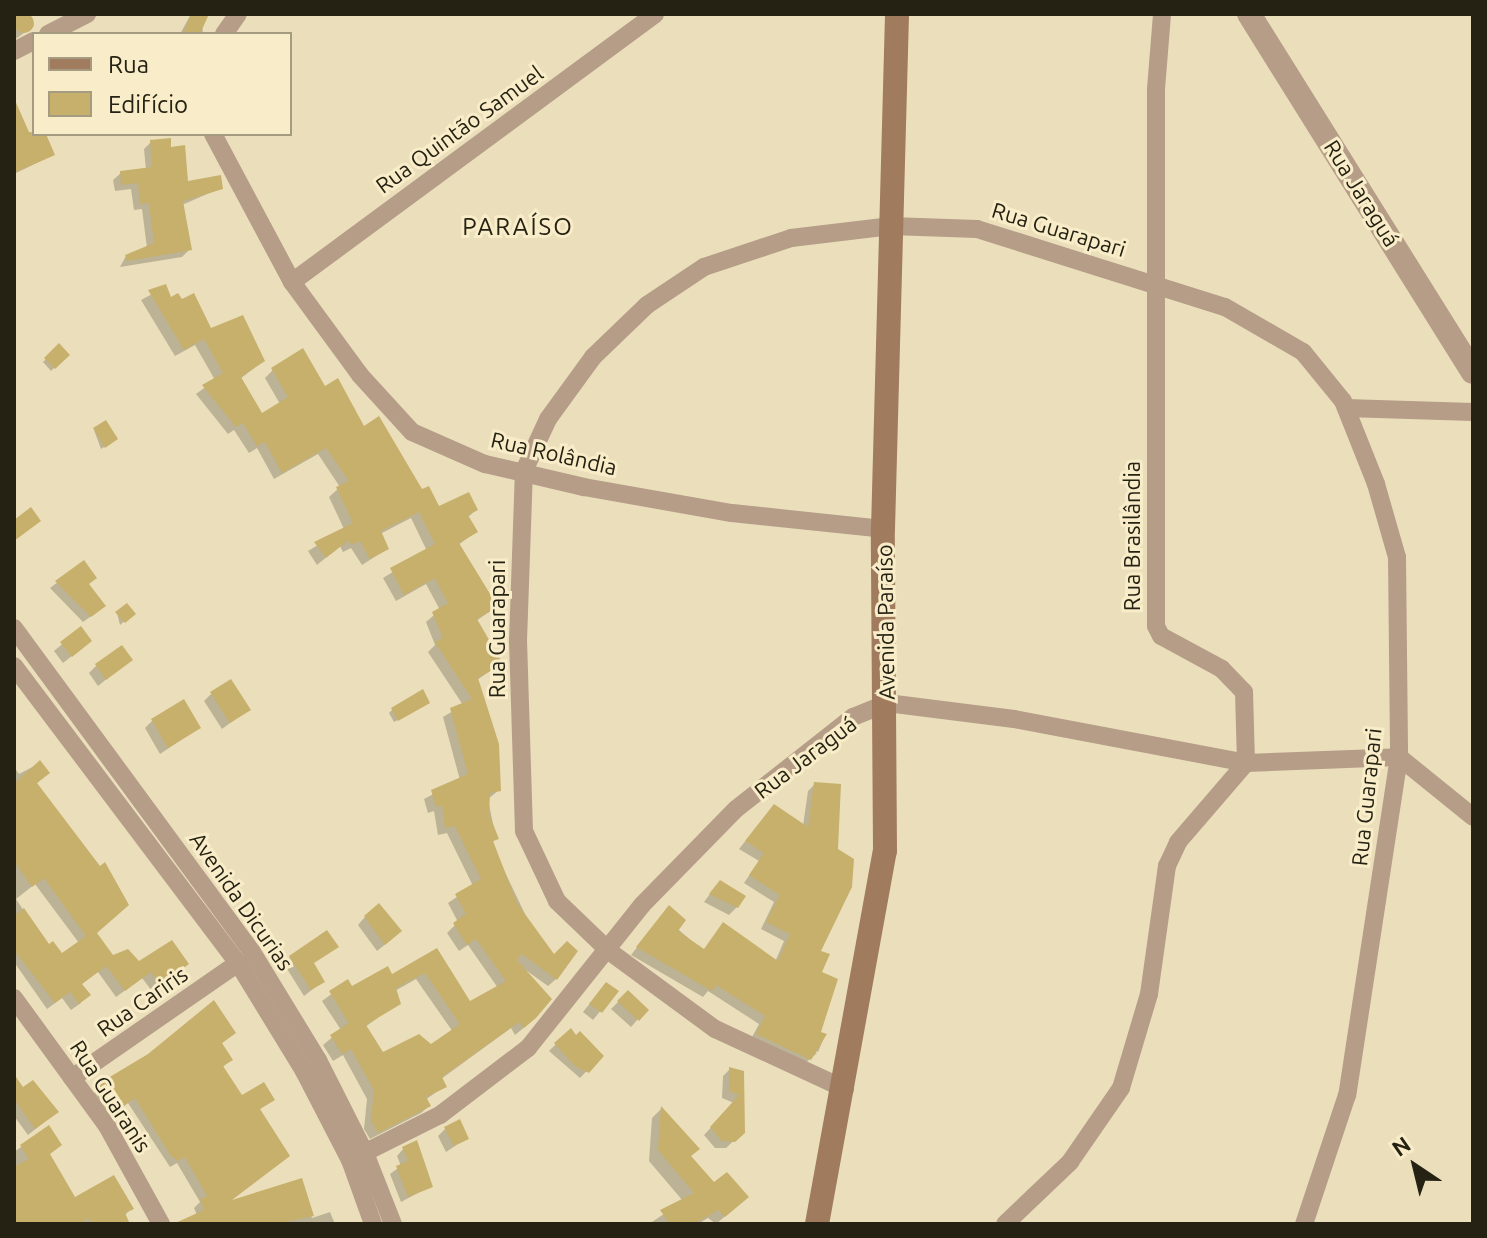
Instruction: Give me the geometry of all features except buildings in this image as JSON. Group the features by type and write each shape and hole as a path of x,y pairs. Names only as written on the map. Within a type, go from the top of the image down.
{"main road":[{"name":"Avenida Paraíso","path":"817,1224 845,1089 885,851 887,703 883,529 897,14"}],"street":[{"path":"52,32 87,14"},
{"path":"225,32 238,14"},
{"name":"Rua Quintão Samuel","path":"292,282 655,14"},
{"name":"Rua Brasilândia","path":"1162,14 1156,89 1156,626 1173,645 1233,677 1244,692 1246,763"},
{"name":"Rua Jaraguá","path":"1249,14 1473,372"},
{"path":"14,51 32,42"},
{"name":"Rua Rolândia","path":"214,136 292,282 360,375 412,432 485,464 584,487 732,513 883,529"},
{"name":"Rua Guarapari","path":"845,1089 715,1029 610,952 557,901 524,831 518,641 524,471 548,419 593,357 647,305 704,267 791,238 891,226 977,229 1225,307 1303,352 1346,408 1376,484 1397,557 1399,757 1347,1095 1304,1224"},
{"path":"1346,408 1473,412"},
{"name":"Avenida Dicurias","path":"14,628 252,952 318,1060 358,1157 373,1224"},
{"name":"Avenida Dicurias","path":"14,666 238,963 358,1157 393,1224"},
{"path":"887,703 1014,719 1246,763 1399,757 1473,817"},
{"name":"Rua Jaraguá","path":"358,1157 440,1115 528,1048 610,952 642,905 736,809 853,717 887,703"},
{"path":"1005,1224 1070,1162 1121,1088 1149,994 1167,866 1178,842 1246,763"},
{"name":"Rua Cariris","path":"72,1078 238,963"},
{"name":"Rua Guaranis","path":"14,998 21,1020 72,1078 107,1126 161,1224"}],"district":[{"name":"PARAÍSO","path":"518,227"}]}
